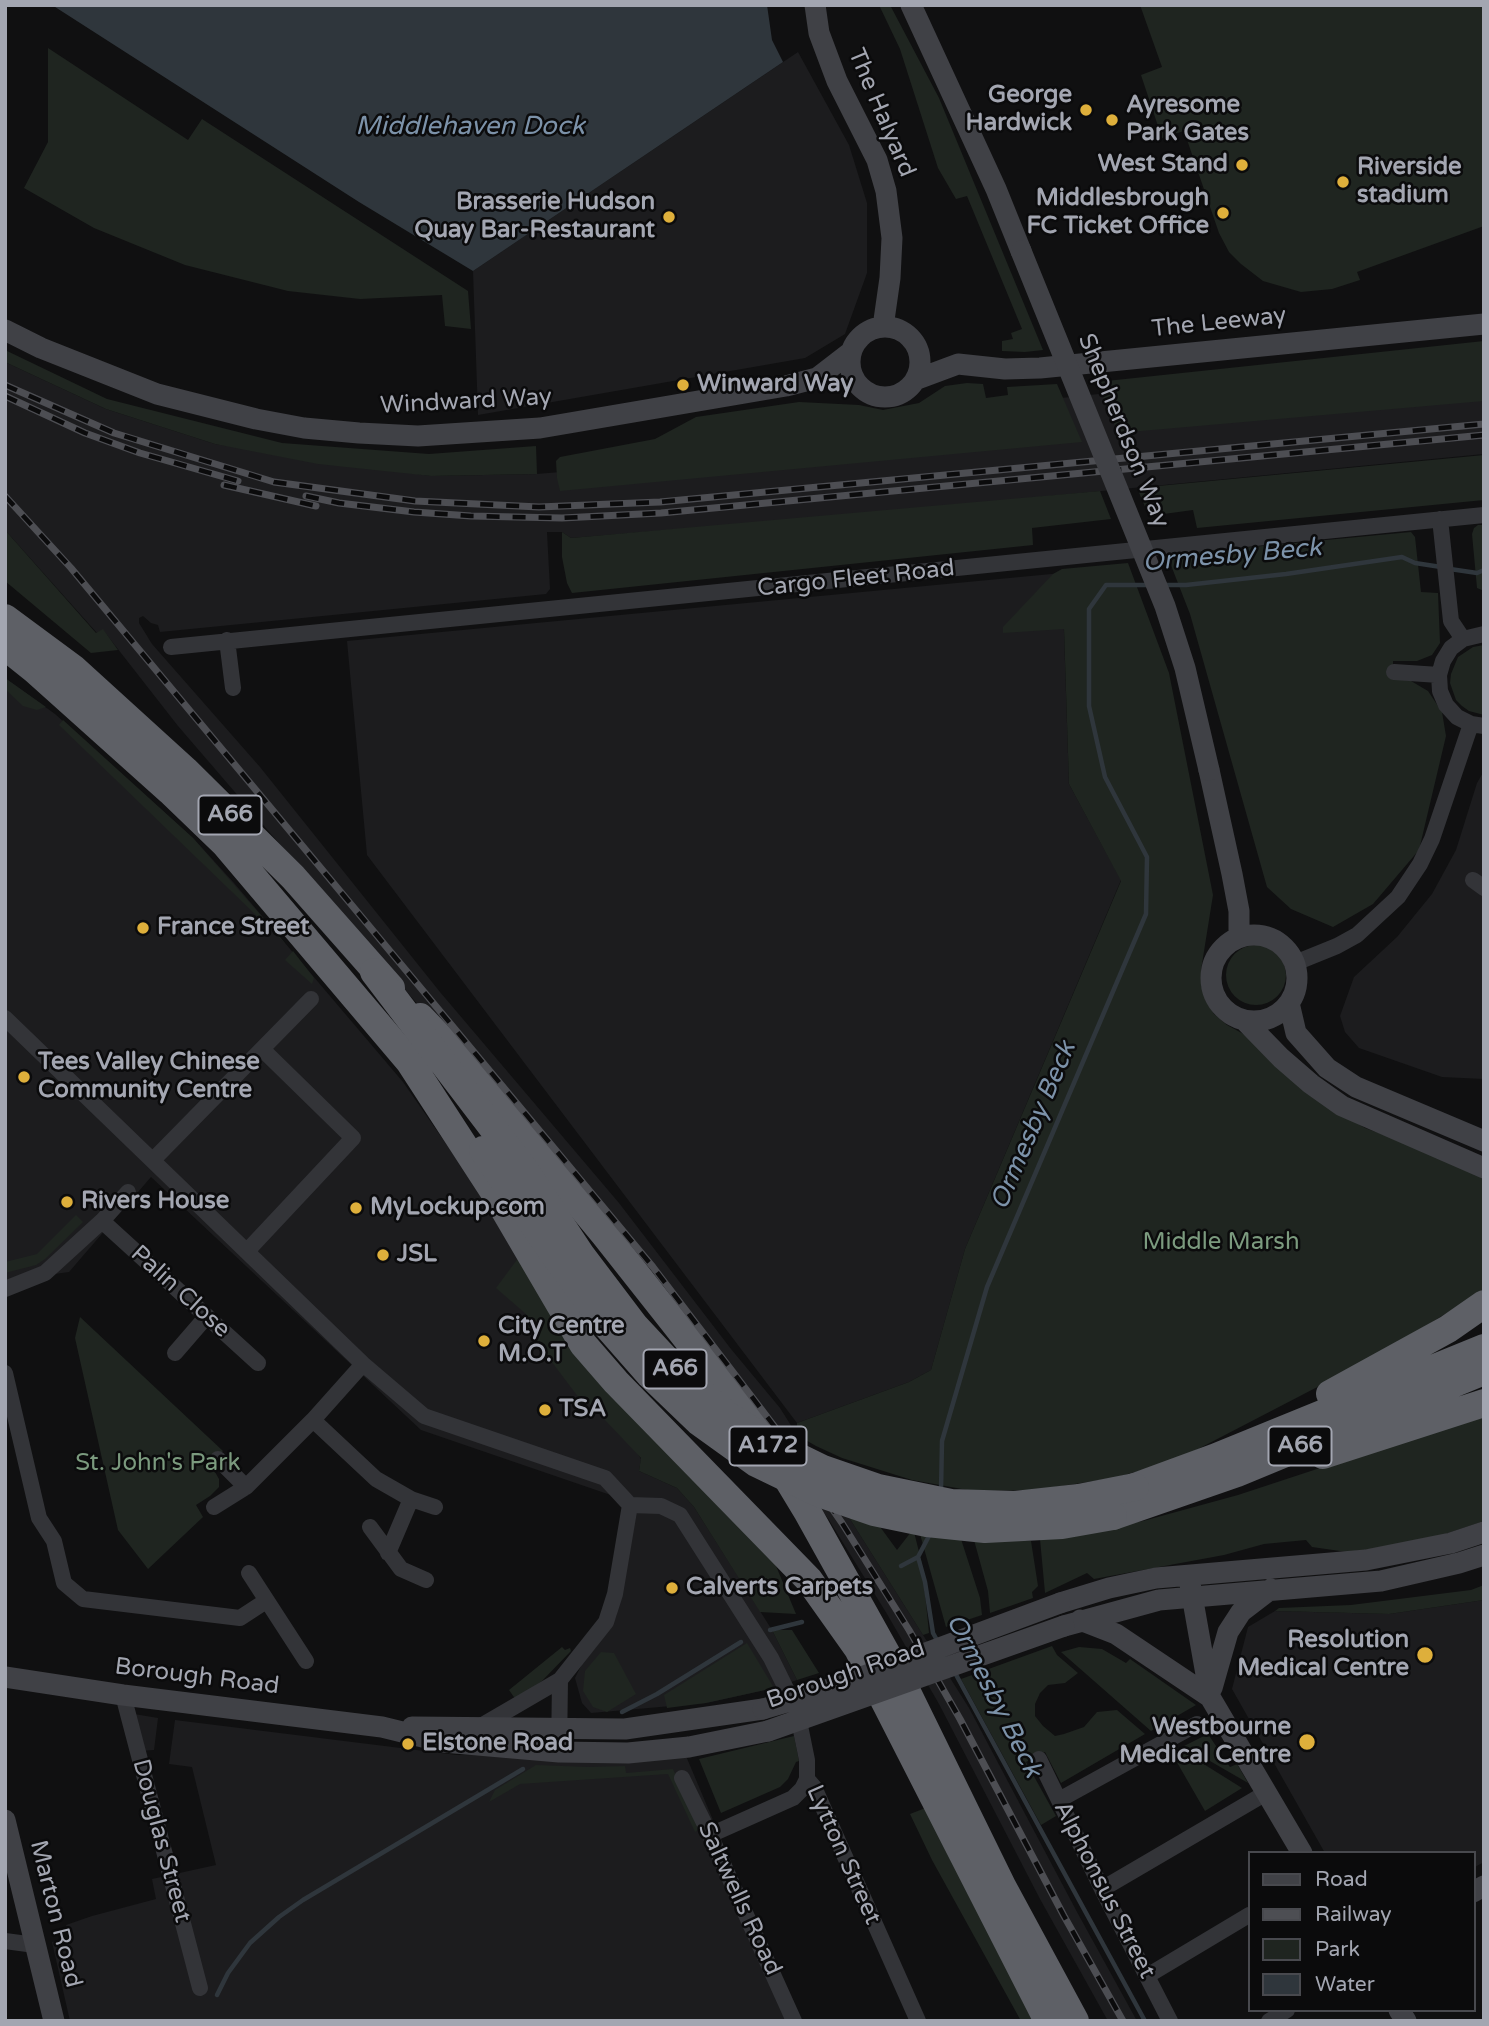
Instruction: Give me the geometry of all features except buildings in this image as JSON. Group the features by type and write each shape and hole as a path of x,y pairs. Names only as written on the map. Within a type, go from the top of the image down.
{"highway":[{"name":"A66","path":"5,601 53,639 74,668"},
{"name":"A66","path":"5,618 74,668 186,770 293,877 374,972 516,1159 581,1255 634,1325 677,1371 727,1415 780,1448 823,1469 878,1488 951,1503 1014,1504 1079,1498 1226,1465 1484,1371"},
{"name":"A66","path":"5,646 150,773 225,844 483,1150 557,1259 607,1326 650,1375 698,1422 756,1463 816,1492 874,1512 927,1523 985,1529 1062,1525 1114,1516 1484,1348"},
{"path":"5,670 88,736 166,808 225,844"},
{"name":"A172","path":"374,972 448,1046 605,1235 755,1425 807,1511 900,1678 1002,1885 1075,2021"},
{"name":"A172","path":"407,1058 494,1192 583,1344 616,1382 809,1580 858,1649 1048,2021"},
{"name":"A66","path":"1226,1465 1448,1329 1481,1304"},
{"name":"A66","path":"1226,1465 1304,1461 1484,1403"}],"street":[{"name":"The Halyard","path":"815,5 819,33 837,81 877,160 886,191 892,238 883,327"},
{"name":"Shepherdson Way","path":"911,5 996,189 1165,606 1185,667 1209,770 1235,887 1239,936"},
{"name":"The Leeway","path":"914,342 958,364 1005,369 1040,368 1484,324"},
{"path":"883,327 895,328 914,342 920,366 910,387 900,394 888,397 876,396 862,388 851,371 852,351 864,334 883,327"},
{"name":"Windward Way","path":"5,330 41,348 157,394 304,428 418,436 540,428 786,386 817,378 852,351"},
{"name":"The Leeway","path":"915,380 958,364"},
{"name":"Windward Way","path":"817,378 862,388"},
{"name":"Cargo Fleet Road","path":"171,647 1484,515"},
{"path":"1440,519 1451,621 1462,639"},
{"path":"1295,963 1357,935 1398,897 1420,864 1478,725 1457,717 1446,705 1440,691 1439,675 1451,648 1462,639 1484,634"},
{"path":"228,640 233,688"},
{"path":"1394,672 1439,675"},
{"path":"1245,1021 1259,1021 1279,1014 1296,991 1295,963 1290,953 1277,941 1264,935 1239,936 1219,952 1211,967 1210,982 1215,999 1226,1012 1245,1021 1282,1058 1342,1106 1484,1168"},
{"path":"153,1160 311,999"},
{"path":"1289,1003 1296,1033 1327,1068 1356,1087 1484,1141"},
{"path":"5,1018 363,1364 425,1416 605,1478 630,1504 615,1594 606,1622 560,1680 481,1726"},
{"path":"248,1250 354,1138 263,1049"},
{"path":"5,1289 45,1273 102,1221 128,1192"},
{"name":"Palin Close","path":"102,1221 258,1363"},
{"path":"176,1353 207,1316"},
{"path":"214,1507 246,1487 313,1420 363,1364"},
{"path":"5,1373 39,1518 54,1541 64,1583 83,1599 240,1618 266,1601"},
{"path":"313,1420 376,1479 411,1499 435,1507"},
{"path":"218,1459 246,1487"},
{"path":"388,1553 411,1499"},
{"name":"Lytton Street","path":"630,1504 661,1506 680,1515 771,1658 797,1711 807,1760 807,1779 814,1787 918,2021"},
{"path":"370,1527 401,1569 426,1580"},
{"name":"Borough Road","path":"5,1677 123,1695 382,1727 443,1742 559,1752 628,1754 689,1747 768,1731 1072,1623 1159,1600 1190,1586 1366,1560 1451,1543 1484,1532"},
{"name":"Borough Road","path":"382,1727 625,1729 763,1709 821,1692 1060,1603 1156,1578 1190,1586 1271,1590 1381,1581 1484,1555"},
{"path":"249,1573 306,1661"},
{"path":"1190,1586 1210,1697 1301,1851"},
{"path":"1210,1697 1228,1632 1241,1612 1271,1590"},
{"path":"1072,1623 1116,1634 1210,1697"},
{"path":"559,1752 560,1680"},
{"name":"Douglas Street","path":"123,1695 200,1988"},
{"path":"1059,1800 1197,1724"},
{"name":"Alphonsus Street","path":"1039,1759 1170,2021"},
{"name":"Saltwells Road","path":"682,1778 794,2021"},
{"path":"710,1835 793,1798 802,1790 807,1779"},
{"path":"1102,1889 1266,1793"},
{"name":"Marton Road","path":"5,1820 54,2021"},
{"path":"1147,1976 1248,1916"},
{"path":"5,1941 35,1945"}],"shaded area":[{"path":"798,52 849,145 867,203 867,273 845,334 805,358 478,415 473,271"},
{"path":"1484,353 1484,454 864,514 571,538 562,532 547,532 550,589 546,594 160,632 158,625 143,616 139,618 139,623 152,644 260,767 440,992 619,1203 780,1408 969,1708 1137,2021 1108,2021 1040,1899 939,1704 887,1614 829,1520 752,1410 426,1014 178,726 103,630 97,633 5,530 5,362 106,409 215,444 431,476 536,474 598,469 892,416"},
{"path":"1062,573 1069,784 1121,880 965,1249 931,1370 909,1382 797,1423 367,855 347,641"},
{"path":"5,678 55,714 193,838 403,1082 516,1244 641,1459 639,1471 677,1488 694,1507 772,1630 797,1680 774,1688 706,1703 591,1713 582,1703 575,1678 616,1617 631,1502 421,1430 151,1177 69,1272 5,1281"},
{"path":"1484,771 1484,1079 1442,1077 1359,1048 1345,1032 1340,1016 1354,977 1397,937 1432,894 1456,850 1477,783"},
{"path":"1484,1600 1484,1862 1475,1867 1475,1851 1324,1851 1232,1689 1248,1627 1275,1611 1389,1614"},
{"path":"128,1713 158,1718 154,1750 138,1751"},
{"path":"175,1720 457,1755 686,1756 721,1839 789,2021 70,2021 52,1942 69,1938 66,1925 156,1899 152,1879 216,1865 192,1767 169,1764"}],"green space":[{"path":"879,5 890,5 939,98 1043,350 1002,351 1002,341 1013,339 1011,333 1022,329 967,196 956,199 938,168 900,49"},
{"name":"Riverside stadium","path":"1140,5 1484,5 1484,226 1357,272 1360,280 1332,289 1301,292 1263,281 1229,252 1219,233 1184,131 1162,138 1141,75 1162,67"},
{"path":"48,48 188,140 202,119 468,291 471,329 445,326 442,295 360,299 288,291 185,265 94,228 24,188 48,142"},
{"path":"1484,341 1484,401 1118,433 1097,382"},
{"path":"5,350 107,399 282,443 429,454 536,446 537,474 431,476 318,464 215,444 106,409 5,362"},
{"path":"983,384 986,398 1008,395 1007,387 1057,384 1082,442 560,491 556,461 560,457 655,439 696,417 799,402 859,405 883,410 919,403 945,386"},
{"path":"1484,455 1484,500 1197,528 1193,510 1149,516 1137,488"},
{"path":"1100,491 1111,519 1032,528 1033,545 572,593 567,583 562,557 562,532 571,538"},
{"path":"1478,525 1484,525 1484,591 1477,588 1472,534"},
{"path":"5,530 96,633 103,629 118,650 91,653 5,581"},
{"path":"1411,532 1415,537 1421,592 1438,593 1440,643 1432,655 1417,661 1393,661 1393,678 1411,681 1428,691 1442,712 1446,736 1419,850 1373,904 1333,927 1291,909 1267,887 1190,614 1167,555"},
{"name":"Middle Marsh","path":"1128,563 1169,673 1213,895 1201,970 1201,985 1206,1001 1214,1014 1249,1037 1313,1097 1365,1128 1425,1150 1484,1178 1484,1290 1377,1356 1173,1462 1113,1478 1036,1490 973,1491 912,1480 842,1458 816,1446 797,1435 797,1423 909,1382 931,1370 965,1249 1121,881 1069,784 1064,629 1003,633 1003,627 1053,574 1062,569"},
{"path":"1484,645 1484,715 1462,706 1456,700 1450,683 1458,657 1473,647"},
{"path":"5,678 46,707 37,710 23,706 5,689"},
{"path":"63,720 193,838 286,944 59,725"},
{"path":"1256,945 1273,950 1281,958 1286,975 1281,992 1273,1000 1256,1005 1239,1000 1231,992 1226,975 1231,958 1239,950"},
{"path":"293,951 314,978 312,984 285,960"},
{"path":"76,1215 83,1222 45,1259 36,1265 5,1273 5,1262 37,1254"},
{"path":"519,1257 769,1549 796,1614 760,1612 694,1507 677,1488 639,1471 641,1458 587,1401 579,1398 533,1337 524,1318 526,1314 496,1288"},
{"name":"St. John's Park","path":"80,1317 223,1451 211,1465 219,1479 219,1487 196,1505 203,1517 148,1569 118,1530 75,1338"},
{"path":"1484,1414 1484,1521 1397,1546 1347,1552 1312,1547 1306,1540 1264,1544 1224,1555 1094,1579 1087,1573 1045,1593 1040,1539 1143,1521 1238,1495"},
{"path":"848,1516 878,1524 897,1550 911,1532 914,1532 922,1564 929,1633 923,1635"},
{"path":"920,1534 961,1539 980,1598 982,1615 946,1627"},
{"path":"974,1540 1031,1541 1038,1586 1032,1592 1033,1598 990,1613 988,1591"},
{"path":"1484,1585 1484,1600 1389,1614 1275,1611 1279,1608 1351,1605 1471,1590"},
{"path":"772,1630 792,1630 819,1673 797,1680"},
{"path":"747,1643 774,1688 706,1703 667,1708 664,1695"},
{"path":"1052,1646 1057,1655 1078,1673 1065,1683 1048,1685 1040,1693 1035,1704 1035,1716 1043,1726 1055,1736 1084,1727 1097,1712 1117,1710 1145,1734 1061,1783 1045,1752 1026,1762 1056,1816 1041,1825 961,1679"},
{"path":"562,1647 565,1650 570,1648 571,1651 542,1681 516,1700 509,1690"},
{"path":"1079,1647 1102,1649 1126,1663 1130,1659 1196,1705 1151,1731 1061,1652"},
{"path":"601,1652 614,1653 636,1694 607,1712 593,1707 583,1691 585,1671"},
{"path":"1208,1734 1230,1767 1237,1764 1248,1783 1184,1746"},
{"path":"794,1736 799,1761 788,1779 780,1787 721,1813 699,1759"},
{"path":"1178,1748 1242,1788 1205,1811 1171,1752"},
{"path":"536,1765 625,1766 626,1773 673,1769 699,1829 695,1832 668,1774 520,1784 489,1802 495,1790"},
{"path":"928,1807 1045,2021 1021,2021 932,1860 910,1814"}],"water":[{"name":"Middlehaven Dock","path":"52,5 767,5 772,40 783,62 473,271 359,202"}],"waterway":[{"name":"Ormesby Beck","path":"1163,585 1286,574 1402,557 1415,563 1441,567"},
{"name":"Ormesby Beck","path":"1450,569 1477,573 1484,570"},
{"name":"Ormesby Beck","path":"941,1490 942,1441 987,1287 1146,914 1147,857 1105,777 1089,706 1089,609 1106,585 1151,585"},
{"name":"Ormesby Beck","path":"930,1534 918,1557 933,1633 938,1642"},
{"path":"901,1566 918,1557"},
{"path":"770,1630 802,1622"},
{"path":"622,1712 657,1694 741,1642"},
{"name":"Ormesby Beck","path":"954,1671 1145,2021"},
{"path":"217,1995 228,1973 250,1943 279,1917 523,1769"}],"railway":[{"path":"5,385 114,433 274,482 415,501 539,507 660,502 1484,424"},
{"path":"5,396 85,433 140,453 238,481"},
{"path":"306,496 339,503 471,516 562,518 661,513 1484,435"},
{"path":"224,485 316,506"},
{"path":"5,496 71,568 653,1267 784,1439 842,1523 909,1630 1123,2021"}],"place":[{"name":"George Hardwick","path":"1086,110"},
{"name":"Ayresome Park Gates","path":"1112,120"},
{"name":"West Stand","path":"1242,165"},
{"name":"Riverside stadium","path":"1343,182"},
{"name":"Middlesbrough FC Ticket Office","path":"1223,213"},
{"name":"Brasserie Hudson Quay Bar-Restaurant","path":"669,217"},
{"name":"Winward Way","path":"683,385"},
{"name":"France Street","path":"143,928"},
{"name":"Tees Valley Chinese Community Centre","path":"24,1077"},
{"name":"Rivers House","path":"67,1202"},
{"name":"MyLockup.com","path":"356,1208"},
{"name":"JSL","path":"383,1255"},
{"name":"City Centre M.O.T","path":"484,1341"},
{"name":"TSA","path":"545,1410"},
{"name":"Calverts Carpets","path":"672,1588"},
{"name":"Resolution Medical Centre","path":"1425,1655"},
{"name":"Westbourne Medical Centre","path":"1307,1742"},
{"name":"Elstone Road","path":"408,1744"}]}
